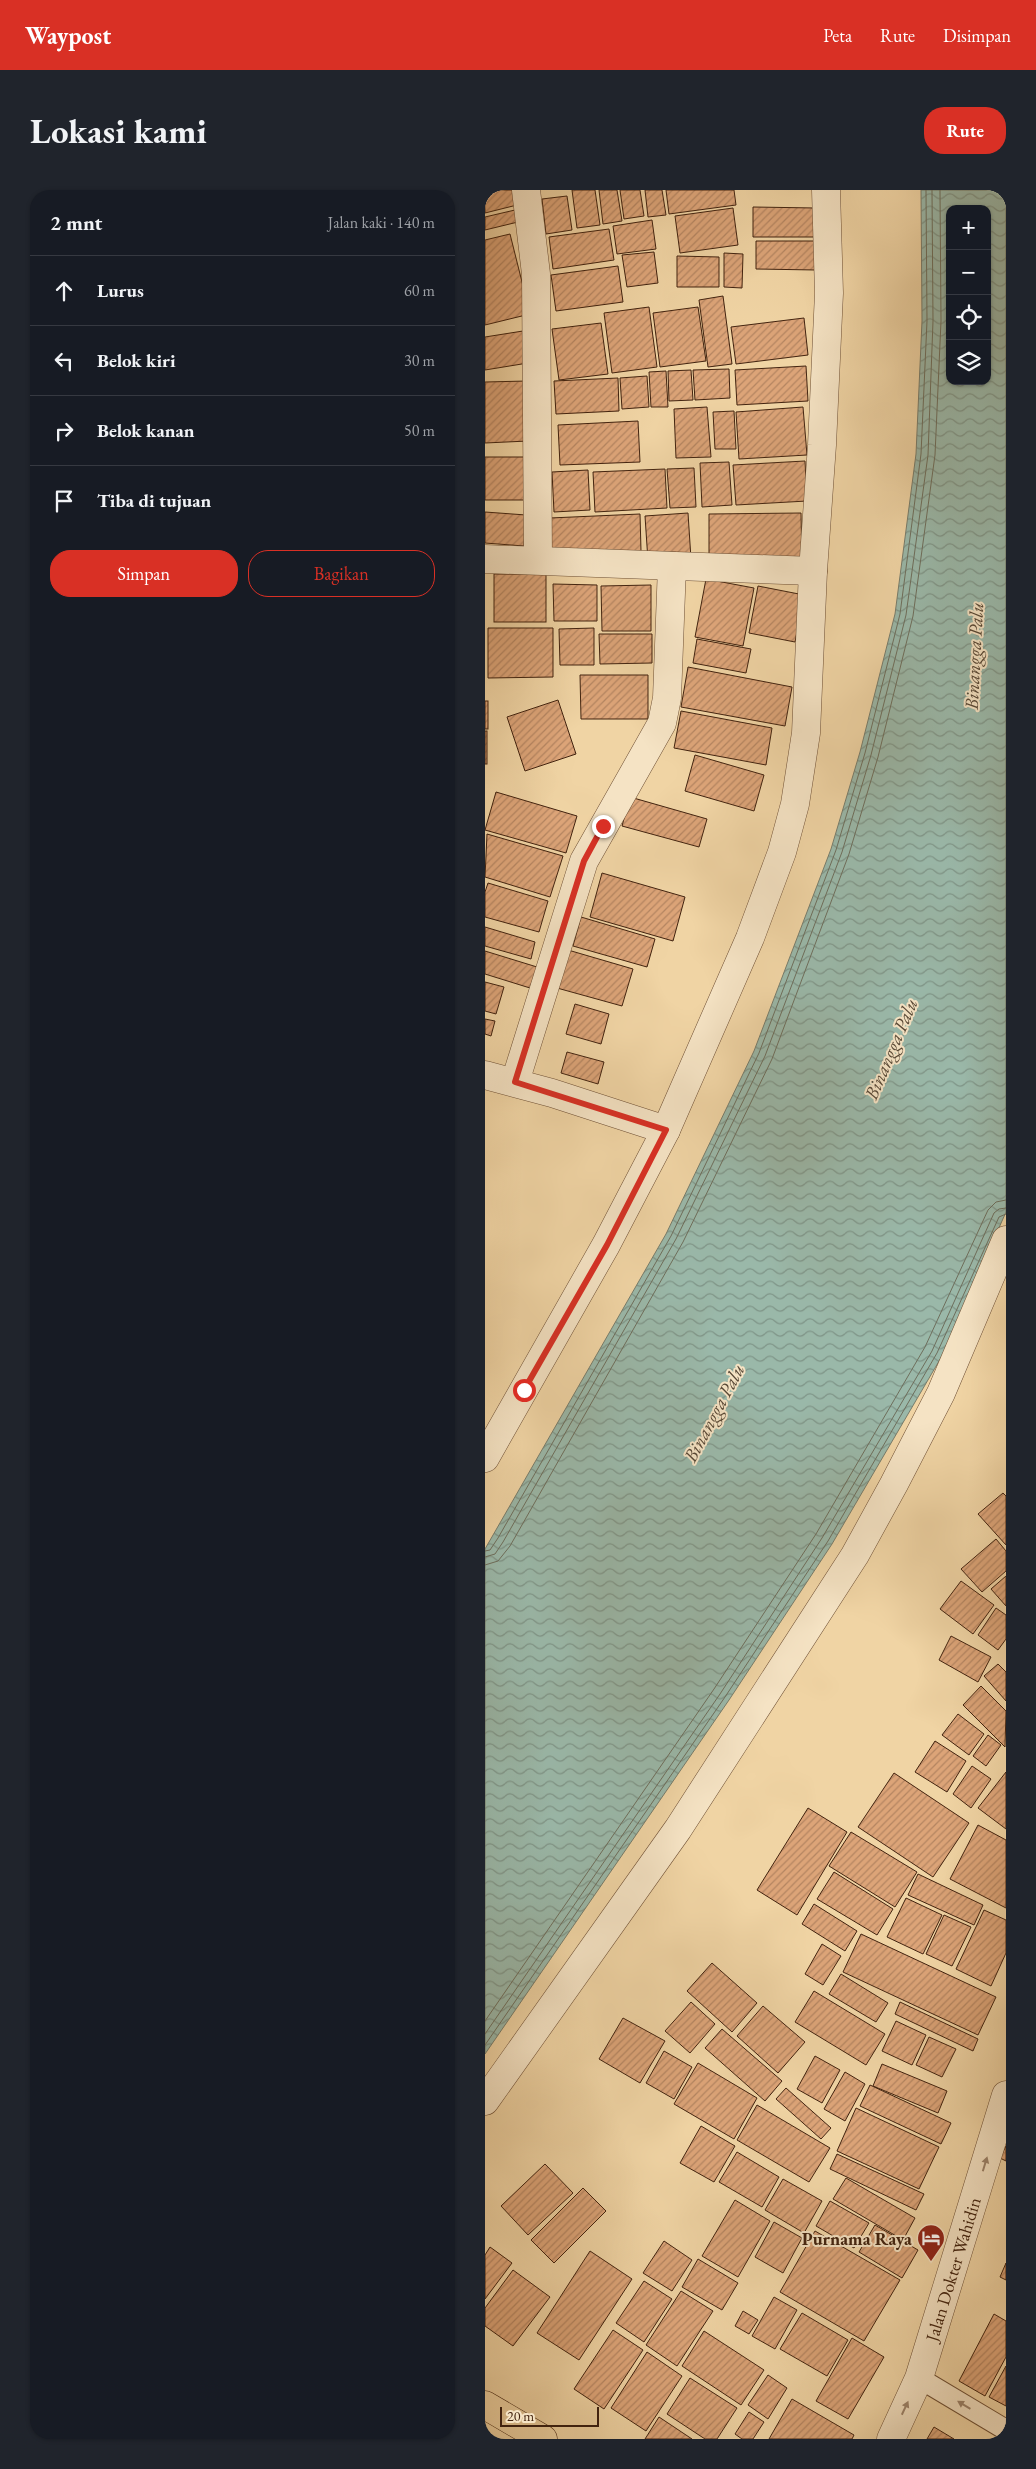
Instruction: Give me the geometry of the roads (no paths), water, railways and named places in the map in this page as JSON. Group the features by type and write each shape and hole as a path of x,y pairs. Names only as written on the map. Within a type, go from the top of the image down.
{"highway":[{"path":"485,2405 543,2439"}],"street":[{"path":"526,190 535,274 538,560"},
{"path":"485,1458 607,1245 666,1130 750,938 782,852 795,804 806,733 829,293 826,190"},
{"path":"485,559 813,571"},
{"path":"515,1082 584,861 662,723 667,698 672,566"},
{"path":"485,1075 515,1082 666,1130"},
{"path":"485,2100 678,1829 855,1554 895,1484 941,1393 1006,1240"},
{"name":"Jalan Dokter Wahidin","path":"891,2439 919,2378 1006,2096"}],"lane":[{"path":"919,2378 1006,2430"}],"water":[{"name":"Binangga Palu","path":"921,190 1006,190 1006,1212 942,1356 832,1544 729,1700 485,2054 485,1549 666,1234 754,1051 831,849 860,752 895,614 916,454 922,321"}],"place":[{"name":"Purnama Raya","path":"931,2262"}]}
